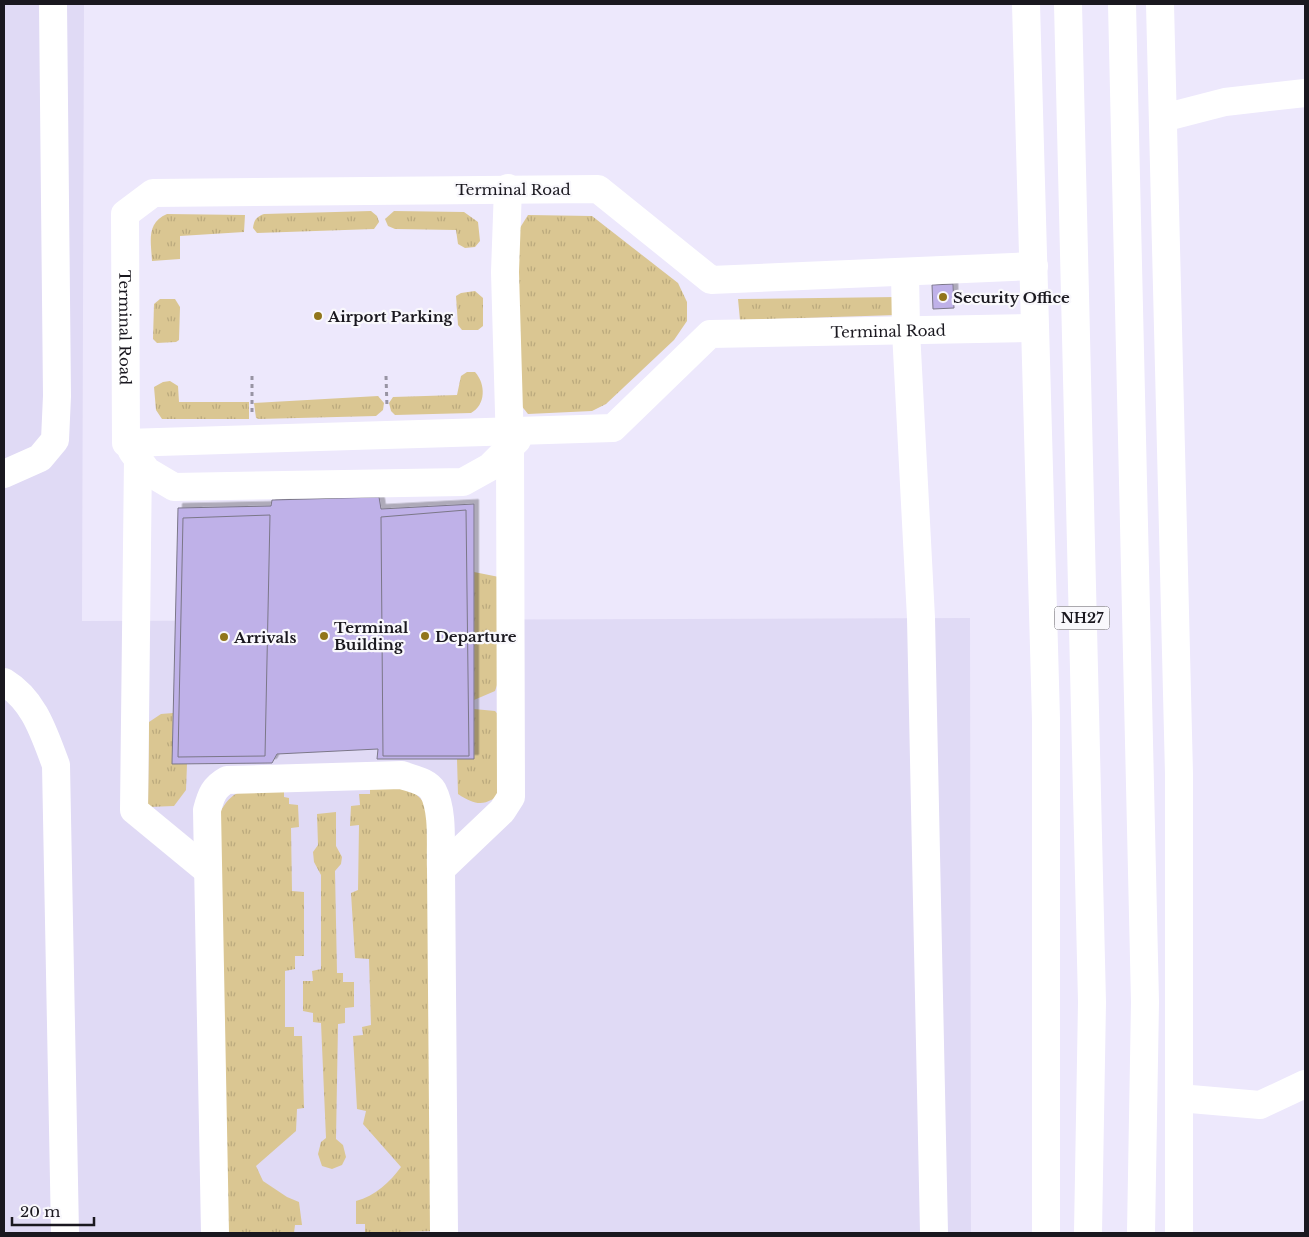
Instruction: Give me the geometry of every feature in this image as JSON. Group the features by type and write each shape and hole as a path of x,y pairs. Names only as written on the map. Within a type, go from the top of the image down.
{"main road":[{"path":"4,474 40,458 54,440 57,396 53,4"},
{"path":"1026,4 1046,719 1046,1233"},
{"name":"NH27","path":"1068,4 1091,992 1088,1233"},
{"path":"1122,4 1145,1002 1141,1233"},
{"path":"1160,4 1179,774 1180,1233"},
{"path":"1163,118 1225,102 1305,93"},
{"path":"441,869 502,811 511,797 516,436 505,272 508,188"},
{"name":"Terminal Road","path":"1034,266 711,280 598,189 508,188 153,193 125,214 132,450 516,436 613,428 710,334 1035,328"},
{"path":"905,272 906,330 921,618 934,1233"},
{"path":"132,450 147,471 174,487 463,482 490,467 516,436"},
{"path":"132,450 134,810 208,870"},
{"path":"4,682 10,686 38,717 56,765 65,1233"},
{"path":"215,1233 207,810 210,797 217,785 227,780 402,776 421,781 432,790 438,814 441,869 444,1233"},
{"path":"1179,1098 1260,1105 1305,1084"}],"shaded area":[{"path":"4,4 84,4 82,621 970,618 971,1233 4,1233"}],"green space":[{"path":"371,211 377,216 379,222 374,229 257,233 253,228 256,219 264,214"},
{"path":"394,211 464,212 478,222 480,241 475,247 465,248 458,244 456,230 395,229 388,226 385,219"},
{"path":"167,214 245,215 244,232 180,236 180,259 152,261 151,233 156,222"},
{"path":"528,215 592,216 678,283 687,302 687,321 674,340 606,404 592,411 528,414 520,404 518,231"},
{"path":"475,291 483,298 483,326 478,330 462,330 458,325 456,296 461,293"},
{"path":"897,297 897,315 740,320 738,299"},
{"path":"160,299 175,299 180,307 179,340 176,342 157,343 153,339 154,304"},
{"path":"467,372 475,372 483,388 480,405 471,413 395,415 391,411 389,403 393,397 457,395 461,376"},
{"path":"170,381 178,386 179,402 249,402 249,419 162,419 156,410 154,387 163,382"},
{"path":"378,396 384,403 383,410 376,416 259,419 256,418 254,403"},
{"path":"474,572 499,577 505,661 495,691 474,700"},
{"path":"474,709 495,711 504,721 505,790 488,802 483,803 477,803 458,794 457,759 474,759"},
{"path":"173,713 172,764 187,764 186,790 174,806 148,807 149,722 161,714"},
{"path":"370,787 403,788 416,794 428,808 436,1231 365,1233 365,1224 356,1224 356,1201 382,1188 401,1167 363,1124 366,1111 357,1109 353,1036 363,1035 362,1027 371,1025 369,959 355,958 351,893 358,890 359,825 350,826 351,806 360,805 359,794 370,794"},
{"path":"245,790 284,790 284,797 289,798 289,804 298,805 299,827 291,828 292,891 304,892 304,956 295,956 295,969 285,971 285,1027 294,1027 294,1036 302,1036 304,1108 297,1109 296,1131 256,1166 263,1181 287,1197 299,1202 302,1225 295,1225 294,1233 227,1233 218,816 224,805 231,798"},
{"path":"336,812 336,846 342,857 341,864 335,871 337,973 343,973 343,982 354,982 354,1007 345,1008 345,1023 338,1024 336,1139 343,1145 346,1157 342,1165 332,1169 322,1166 318,1154 321,1142 326,1138 321,1023 313,1022 313,1013 303,1011 303,981 313,981 312,971 321,969 321,875 314,862 313,852 318,845 317,814"}],"building":[{"name":"Security Office","path":"953,284 954,308 933,309 932,285"},
{"name":"Terminal Building","path":"379,497 381,509 474,504 474,759 377,759 378,749 277,754 272,763 172,764 178,508 271,506 272,500"},
{"name":"Departure","path":"466,510 469,756 383,756 381,517"},
{"name":"Arrivals","path":"270,515 265,756 178,757 183,518"}],"place":[{"name":"Security Office","path":"943,297"},
{"name":"Airport Parking","path":"318,316"},
{"name":"Terminal Building","path":"324,636"},
{"name":"Departure","path":"425,636"},
{"name":"Arrivals","path":"224,637"}]}
